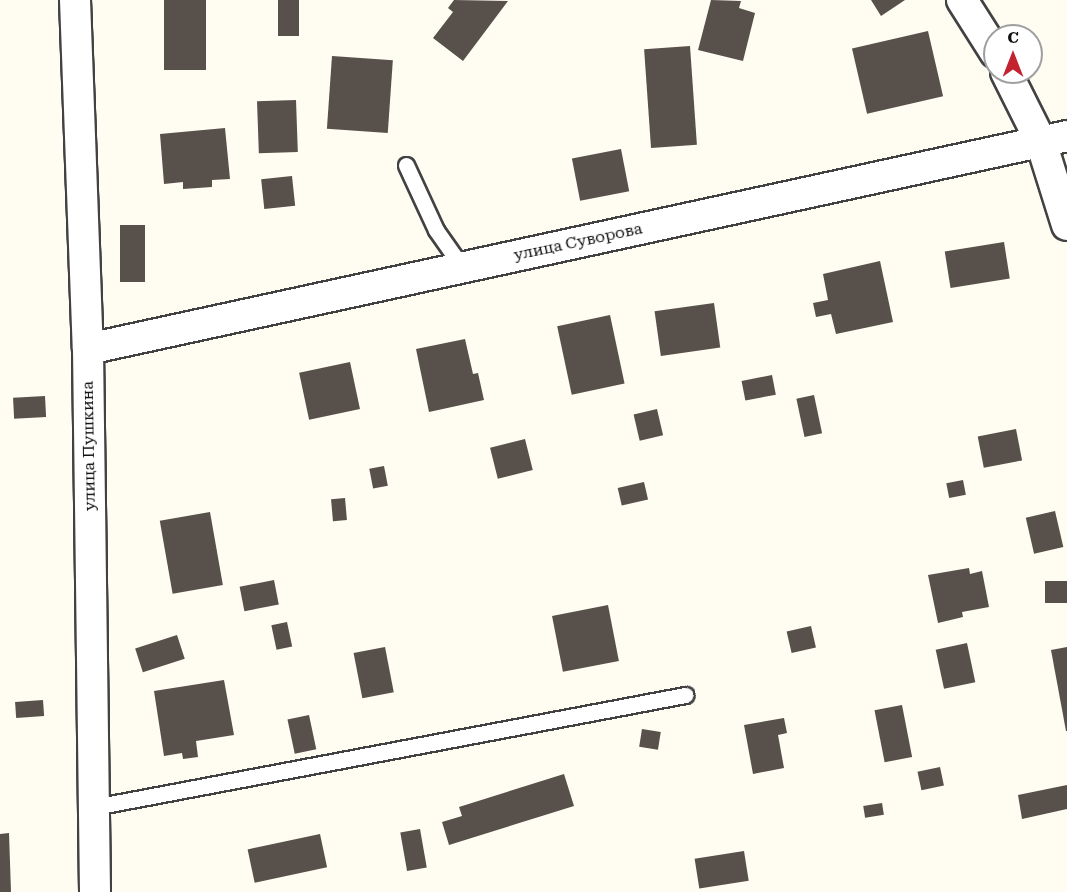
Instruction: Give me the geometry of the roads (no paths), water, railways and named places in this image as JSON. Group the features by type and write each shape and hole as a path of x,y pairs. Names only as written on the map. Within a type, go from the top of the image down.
{"street":[{"name":"улица Пушкина","path":"75,0 88,349 95,892"},
{"path":"962,0 983,33"},
{"path":"1015,84 1054,139 1067,225"},
{"name":"улица Суворова","path":"88,349 1054,139"}],"lane":[{"path":"406,165 436,230 462,267"},
{"path":"94,807 685,695"}]}
